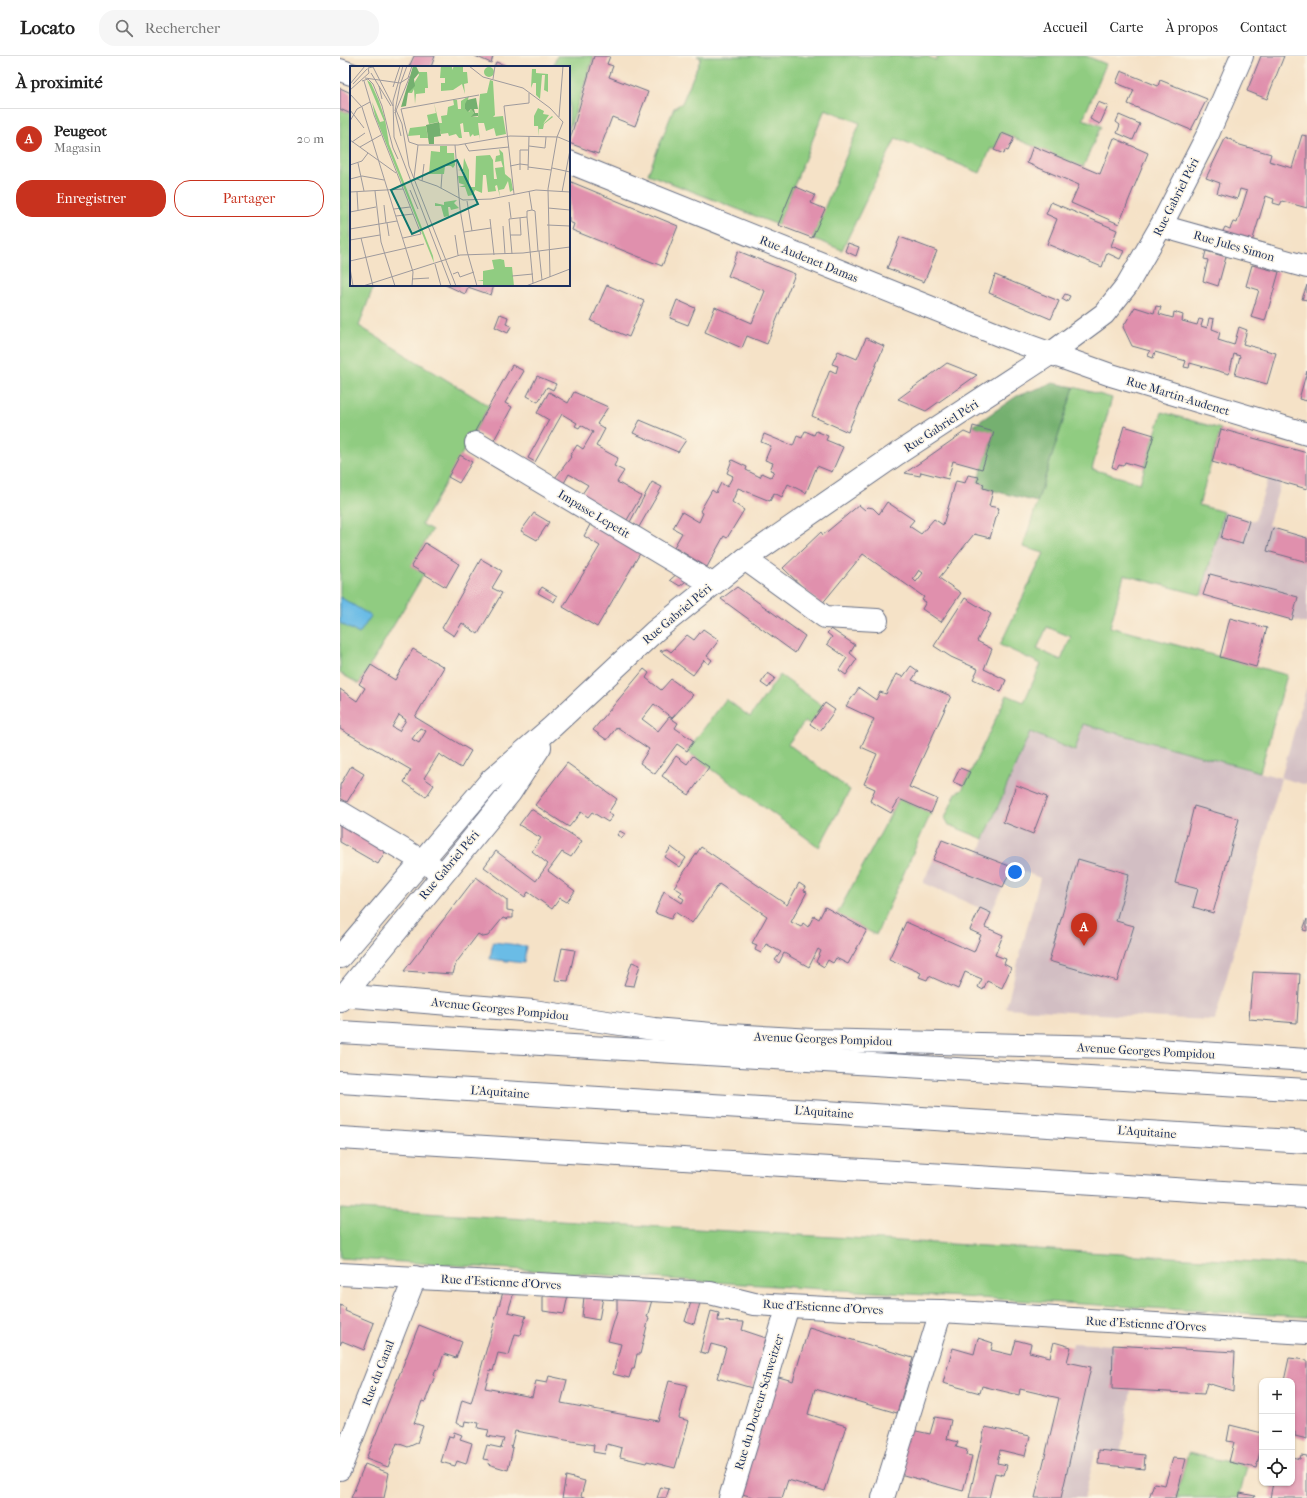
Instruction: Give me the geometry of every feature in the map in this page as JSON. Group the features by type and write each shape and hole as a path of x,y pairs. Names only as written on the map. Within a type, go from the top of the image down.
{"main road":[{"name":"Rue Gabriel Péri","path":"340,957 491,780 552,727 655,631 712,584 746,559 897,454 1050,354 1104,314 1128,285 1161,226 1207,136 1242,56"},
{"path":"340,70 350,74"},
{"name":"Rue Audenet Damas","path":"570,162 1004,337 1050,354"},
{"name":"Rue Jules Simon","path":"1161,226 1307,267"},
{"name":"Rue Martin-Audenet","path":"1050,354 1111,375 1307,434"},
{"name":"Impasse Lepetit","path":"476,444 712,584"},
{"path":"746,559 825,617 877,620"},
{"name":"Rue Gabriel Péri","path":"341,996 510,792 552,727"},
{"path":"340,812 442,873"},
{"name":"Avenue Georges Pompidou","path":"341,996 533,1011 654,1029 712,1034 813,1040 1112,1047 1307,1060"},
{"name":"Avenue Georges Pompidou","path":"340,1032 1307,1090"},
{"name":"L'Aquitaine","path":"340,1082 1307,1142"},
{"path":"340,1138 1307,1197"},
{"name":"Rue d'Estienne d'Orves","path":"340,1274 710,1292 742,1302 788,1306 941,1312 1307,1333"},
{"name":"Rue du Canal","path":"340,1469 415,1277"},
{"name":"Rue du Docteur Schweitzer","path":"730,1498 788,1306"},
{"path":"883,1498 941,1312"}],"shaded area":[{"path":"1268,478 1281,482 1268,525 1307,536 1307,624 1201,595 1224,512 1255,521"},
{"path":"1307,686 1307,785 1281,778"},
{"path":"1082,724 1281,778 1215,1020 1006,1008 1040,878 1012,867 991,913 923,883 942,840 978,854 1030,731 1075,751"},
{"path":"1072,1343 1113,1345 1112,1389 1131,1390 1121,1452 1096,1450 1084,1498 1035,1498"}],"green space":[{"path":"557,56 594,56 570,127 570,66 553,66"},
{"path":"697,56 926,56 936,60 937,56 1086,56 1106,64 1083,119 1101,126 1083,167 1002,133 994,150 991,148 980,173 896,138 842,250 812,238 860,123 825,109 778,225 648,174 674,108 682,103 701,58"},
{"path":"340,109 350,114 350,286 374,286 359,326 489,406 422,524 432,530 412,566 424,574 359,684 340,673"},
{"path":"1053,383 1074,387 1037,502 983,488 984,484 977,482 994,433 973,426 1017,396"},
{"path":"1074,387 1112,398 1092,469 1140,483 1162,412 1221,429 1199,505 1224,512 1201,595 1124,575 1110,627 1287,675 1260,772 1083,724 1075,751 1030,732 984,839 949,825 945,818 956,793 962,790 1007,695 1024,702 1041,664 1000,645 1044,553 1023,547","holes":["1047,627 1071,637 1061,660 1037,649"]},
{"path":"780,675 823,706 810,724 805,721 788,744 850,790 819,847 687,751 726,699 750,717"},
{"path":"899,799 931,813 876,935 837,914"},
{"path":"340,1208 1307,1265 1307,1317 822,1289 340,1258"},
{"path":"1188,1453 1247,1466 1239,1498 1176,1498"}],"water":[{"path":"340,597 371,616 359,634 340,623"},
{"path":"493,942 526,946 524,963 490,959"}],"building":[{"path":"414,56 435,56 431,66 409,66"},
{"path":"475,56 493,56 491,63"},
{"path":"594,56 610,56 607,64 613,66 609,77 648,92 635,126 612,117 598,154 570,143"},
{"path":"1261,56 1284,56 1267,99 1247,91"},
{"path":"496,62 506,66 494,66"},
{"path":"1121,71 1158,86 1160,80 1207,99 1191,130 1128,104 1134,90 1116,83"},
{"path":"340,88 350,93 350,114 340,109"},
{"path":"1098,102 1108,106 1100,124 1090,119"},
{"path":"1119,115 1140,124 1133,140 1117,133 1120,125 1116,122"},
{"path":"1002,133 1014,138 1008,151 1005,150 1004,154 994,150"},
{"path":"1302,135 1307,136 1307,208 1282,201 1280,205 1273,203 1274,199 1266,196 1252,242 1222,233 1225,227 1230,229 1233,222 1237,223 1247,191 1240,189 1237,199 1217,193 1220,183 1206,178 1226,137 1240,145 1271,154 1269,161 1292,168"},
{"path":"1114,138 1148,153 1119,224 1071,203 1079,185 1027,163 1033,146 1100,174"},
{"path":"570,181 678,226 662,266 572,230 574,224 570,222"},
{"path":"794,186 815,195 811,203 825,209 812,238 778,225"},
{"path":"1051,202 1117,230 1111,246 1124,251 1120,259 1107,253 1102,267 1047,244 1057,219 1046,214"},
{"path":"900,237 937,251 924,282 887,268"},
{"path":"848,243 859,247 856,256 845,251"},
{"path":"738,251 795,274 767,344 747,336 742,348 705,332 715,307 752,323 765,291 728,276"},
{"path":"1206,251 1226,257 1218,286 1203,281 1208,260 1204,259"},
{"path":"1252,265 1279,272 1265,321 1251,317 1259,290 1246,286"},
{"path":"995,275 1059,301 1051,319 989,293"},
{"path":"607,285 644,301 629,337 591,321"},
{"path":"1307,285 1307,300 1302,299"},
{"path":"448,286 494,286 491,295 468,287 465,294"},
{"path":"1065,294 1070,296 1067,302 1062,299"},
{"path":"677,300 695,308 688,325 670,318"},
{"path":"1156,306 1161,307 1159,314 1173,318 1174,312 1183,315 1182,321 1197,325 1199,319 1203,320 1201,326 1207,328 1209,318 1214,319 1212,329 1220,332 1218,340 1234,345 1239,327 1247,330 1243,344 1276,353 1267,384 1235,375 1240,356 1234,354 1229,374 1190,363 1189,368 1184,367 1186,361 1155,352 1153,358 1148,356 1150,351 1132,346 1123,327 1135,307 1154,313"},
{"path":"500,314 508,317 506,324 511,326 508,333 495,327"},
{"path":"866,338 884,346 848,432 812,416 830,370 836,373 838,366 832,364 838,351 857,359"},
{"path":"947,363 977,375 926,411 898,399"},
{"path":"512,365 524,371 505,403 512,407 493,442 475,431"},
{"path":"1307,371 1307,401 1299,399"},
{"path":"537,376 556,384 553,390 547,387 538,402 527,396"},
{"path":"549,392 568,403 574,392 608,407 597,424 605,429 596,446 618,458 614,466 624,471 617,482 641,496 627,520 582,494 588,485 569,474 564,483 555,478 571,457 570,456 577,445 583,449 593,432 581,425 579,428 575,426 577,423 562,414 535,462 528,458 549,420 537,413"},
{"path":"640,420 686,440 678,452 633,433"},
{"path":"973,426 994,432 982,469 953,461 948,479 921,472 920,476 905,473 964,432 971,435"},
{"path":"1124,426 1154,435 1144,468 1125,462 1123,466 1119,465 1117,469 1112,467"},
{"path":"1221,429 1307,453 1307,489 1212,462"},
{"path":"805,431 814,435 816,431 828,436 826,440 843,447 832,472 817,466 806,493 788,484 782,497 774,493 770,501 738,488 732,502 744,510 727,538 724,536 707,567 674,547 682,533 673,528 682,512 699,522 703,513 700,511 712,490 716,493 721,483 727,487 733,476 727,473 732,460 747,467 746,470 760,477 762,473 771,477 774,471 770,470 773,463 765,460 771,446 761,442 764,434 793,446 797,436 802,438"},
{"path":"460,455 472,462 459,483 448,477"},
{"path":"968,475 979,477 977,482 984,484 983,488 993,491 989,506 999,508 990,538 974,534 939,578 961,593 941,622 922,609 926,602 922,600 924,597 863,554 821,605 783,568 821,532 823,535 859,505 865,510 868,507 873,508 879,514 887,502 914,520 909,526 921,534 934,519 943,525 956,481 965,483","holes":["919,570 923,573 916,582 913,579"]},
{"path":"652,482 662,487 639,527 630,522"},
{"path":"534,513 549,522 537,540 521,531"},
{"path":"1227,514 1249,521 1242,544 1221,538"},
{"path":"592,521 642,550 597,627 563,607 600,546 584,536"},
{"path":"1273,528 1307,538 1307,562 1267,551"},
{"path":"425,543 459,564 446,587 411,566"},
{"path":"481,559 502,571 492,588 502,593 478,634 462,623 454,636 442,628"},
{"path":"679,572 690,578 680,586 670,580"},
{"path":"1210,574 1298,597 1292,620 1203,595"},
{"path":"542,587 557,596 554,602 538,593"},
{"path":"737,587 805,636 795,653 721,599"},
{"path":"965,598 991,614 977,641 992,649 984,669 1006,680 1001,692 973,679 978,669 951,657 934,646"},
{"path":"1230,618 1267,628 1256,667 1220,657"},
{"path":"703,629 719,640 707,656 712,660 709,664 704,660 693,675 660,651 667,649 671,652 687,635 694,640"},
{"path":"831,629 855,645 850,653 857,659 846,675 839,670 847,658 827,644 832,637 827,633"},
{"path":"413,649 444,667 415,717 471,751 461,768 439,754 424,778 434,785 426,797 404,782 411,770 340,729 340,689 357,701 365,688 359,684 371,665 395,680","holes":["399,715 406,720 399,731 392,727","420,728 426,731 419,743 412,739"]},
{"path":"911,666 918,671 912,680 951,696 909,787 937,799 931,813 899,799 891,813 870,801 875,789 864,784 877,754 861,747 874,719 846,706 859,688 876,700 880,692 886,694 896,674 903,677"},
{"path":"644,669 649,673 646,678 661,690 671,679 693,695 672,718 654,704 642,719 658,731 669,717 678,723 675,728 694,741 687,751 677,744 655,774 640,763 649,749 617,727 607,740 593,730"},
{"path":"768,673 775,678 768,688 761,683"},
{"path":"825,703 835,710 820,731 810,724"},
{"path":"676,756 687,764 693,756 709,767 689,795 662,776"},
{"path":"567,763 617,799 608,813 613,816 608,822 592,812 588,817 581,812 569,827 535,805"},
{"path":"351,766 364,774 347,802 340,798 340,785"},
{"path":"960,768 970,772 963,786 953,782"},
{"path":"1016,785 1047,797 1033,834 1003,822"},
{"path":"1194,806 1239,819 1213,913 1193,907 1198,889 1175,883"},
{"path":"531,809 582,841 571,857 562,852 548,871 575,891 567,902 560,898 552,909 528,892 525,897 484,867 496,851 536,881 548,864 532,851 541,838 519,825"},
{"path":"340,817 389,845 378,864 340,842"},
{"path":"620,831 625,834 622,838 617,835"},
{"path":"942,840 1012,867 1003,887 933,860"},
{"path":"671,847 686,858 680,867 665,857"},
{"path":"701,847 787,905 799,883 805,887 804,891 807,892 791,922 801,927 803,923 808,927 814,916 819,919 825,907 867,930 848,964 836,958 833,963 828,960 824,967 816,962 821,951 818,949 809,967 784,953 779,963 775,960 781,952 766,944 761,953 755,950 757,945 752,943 767,916 719,884 692,923 675,912 671,919 655,913 664,891 682,903 684,899 679,896 682,892 674,887"},
{"path":"1078,859 1129,874 1116,921 1134,926 1117,981 1049,961"},
{"path":"476,877 507,900 507,910 513,911 513,918 507,918 508,920 503,918 488,936 483,937 478,934 456,963 453,974 404,971"},
{"path":"980,908 991,913 985,927 1003,935 995,955 1006,959 1004,964 1011,968 1002,988 987,981 983,990 978,987 982,979 965,972 958,989 929,976 927,980 919,977 921,973 889,959 906,922 974,952 981,935 970,930"},
{"path":"1307,919 1307,931 1303,930"},
{"path":"562,948 575,950 568,981 555,980"},
{"path":"632,962 640,965 634,986 624,985"},
{"path":"1253,972 1300,974 1297,1023 1249,1019"},
{"path":"503,1292 514,1292 508,1312 526,1316 520,1335 515,1334 509,1355 498,1353 493,1371 490,1370 485,1388 532,1397 536,1381 547,1383 549,1376 567,1380 561,1403 658,1421 669,1381 687,1385 679,1418 689,1421 675,1468 647,1461 646,1463 620,1457 622,1448 607,1444 605,1454 593,1452 594,1445 515,1431 508,1470 488,1464 489,1460 483,1459 487,1445 501,1448 504,1439 487,1436 489,1430 478,1428 479,1423 465,1421 464,1426 456,1423 462,1400 471,1403"},
{"path":"543,1293 568,1295 564,1314 543,1311"},
{"path":"584,1296 603,1297 599,1320 582,1317"},
{"path":"617,1298 652,1300 640,1354 637,1354 634,1369 632,1369 629,1378 613,1374 621,1344 608,1341 617,1312"},
{"path":"691,1302 700,1303 694,1324 685,1321"},
{"path":"340,1305 346,1308 345,1311 374,1323 364,1350 342,1341 340,1345"},
{"path":"711,1311 719,1313 718,1321 744,1322 742,1330 766,1338 752,1388 717,1378 726,1348 711,1344 708,1354 700,1352"},
{"path":"419,1325 462,1342 456,1358 444,1354 438,1370 436,1369 435,1376 425,1402 422,1401 414,1423 423,1426 417,1443 408,1447 397,1443 388,1467 366,1459"},
{"path":"809,1327 913,1358 897,1413 815,1389 808,1414 846,1426 825,1491 788,1480 782,1498 756,1498 739,1493 775,1376 793,1381"},
{"path":"978,1338 993,1343 991,1350 1012,1355 1016,1340 1031,1344 1029,1352 1050,1357 1054,1342 1071,1347 1067,1362 1091,1367 1061,1498 1035,1498 1059,1398 1020,1389 1019,1395 982,1386 980,1393 943,1383 953,1348 974,1354"},
{"path":"1113,1345 1235,1352 1233,1391 1207,1383 1204,1394 1112,1389"},
{"path":"1289,1358 1307,1360 1307,1439 1295,1436 1295,1378 1285,1378"},
{"path":"935,1417 951,1420 947,1439 958,1442 956,1447 967,1450 966,1455 972,1456 963,1491 896,1473 907,1429 930,1434"},
{"path":"1230,1425 1259,1432 1259,1456 1256,1468 1229,1462 1234,1442 1227,1441"},
{"path":"985,1427 1030,1436 1025,1456 1000,1450 997,1463 1007,1465 1004,1475 995,1473 989,1498 969,1498"},
{"path":"454,1432 462,1435 460,1439 472,1443 466,1464 457,1461 455,1466 441,1462 449,1436 453,1437"},
{"path":"1099,1450 1145,1455 1144,1469 1098,1464"},
{"path":"1301,1455 1307,1456 1307,1498 1270,1498 1272,1486 1295,1486 1295,1458 1300,1459"},
{"path":"1173,1458 1186,1459 1176,1498 1149,1498 1154,1483 1165,1485"},
{"path":"365,1464 389,1473 384,1498 351,1498"},
{"path":"566,1476 585,1481 581,1496 586,1498 562,1498"},
{"path":"661,1487 669,1489 666,1498 657,1498"},
{"path":"1240,1493 1255,1496 1254,1498 1239,1498"}],"place":[{"name":"Peugeot","path":"1084,946"}]}
